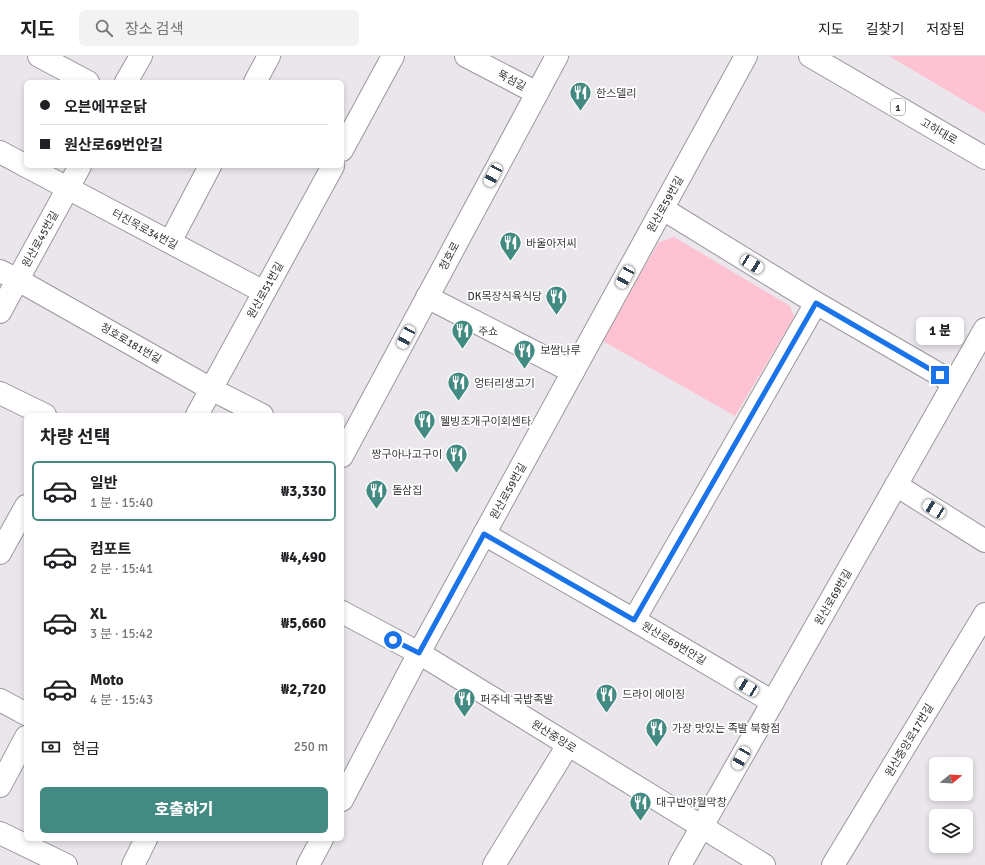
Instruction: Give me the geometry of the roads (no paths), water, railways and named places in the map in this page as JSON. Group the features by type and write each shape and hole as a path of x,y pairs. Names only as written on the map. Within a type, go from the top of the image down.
{"street":[{"path":"39,56 84,80"},
{"path":"127,80 141,56"},
{"path":"256,80 269,56"},
{"path":"344,146 393,56"},
{"name":"뚝섬길","path":"466,56 537,93"},
{"name":"청호로","path":"344,452 557,56"},
{"name":"원산로59번길","path":"344,796 419,653 746,56"},
{"name":"고하대로","path":"810,56 985,158"},
{"name":"터진목로34번길","path":"0,152 24,165"},
{"name":"터진목로34번길","path":"30,168 264,292"},
{"name":"원산로45번길","path":"0,312 9,275 68,188 79,168"},
{"path":"170,242 209,168"},
{"name":"원산로51번길","path":"198,413 332,168"},
{"path":"662,209 816,303 954,383"},
{"name":"청호로181번길","path":"9,275 211,389 258,413"},
{"path":"427,297 573,372"},
{"name":"원산로69번안길","path":"773,702 634,620 816,303"},
{"name":"원산로69번길","path":"680,865 985,329"},
{"path":"0,393 41,413"},
{"path":"896,485 985,541"},
{"path":"0,553 24,510"},
{"path":"484,534 634,620"},
{"name":"원산중앙로","path":"344,613 419,653 764,865"},
{"name":"원산중앙로17번길","path":"833,865 985,614"},
{"path":"0,700 24,713"},
{"path":"0,786 24,741"},
{"path":"494,865 568,745"},
{"path":"0,833 66,865"},
{"path":"133,865 145,841"},
{"path":"308,865 321,841"}],"place":[{"name":"한스델리","path":"581,112"},
{"name":"바울아저씨","path":"510,262"},
{"name":"DK목장식육식당","path":"557,316"},
{"name":"주쇼","path":"463,350"},
{"name":"보쌈나루","path":"524,370"},
{"name":"엉터리생고기","path":"459,402"},
{"name":"웰빙조개구이회센타","path":"424,440"},
{"name":"짱구아나고구이","path":"457,474"},
{"name":"돌삼집","path":"377,510"},
{"name":"드라이 에이징","path":"607,714"},
{"name":"퍼주네 국밥족발","path":"464,718"},
{"name":"가장 맛있는 족발 북항점","path":"657,748"},
{"name":"대구반야월막창","path":"640,822"}]}
